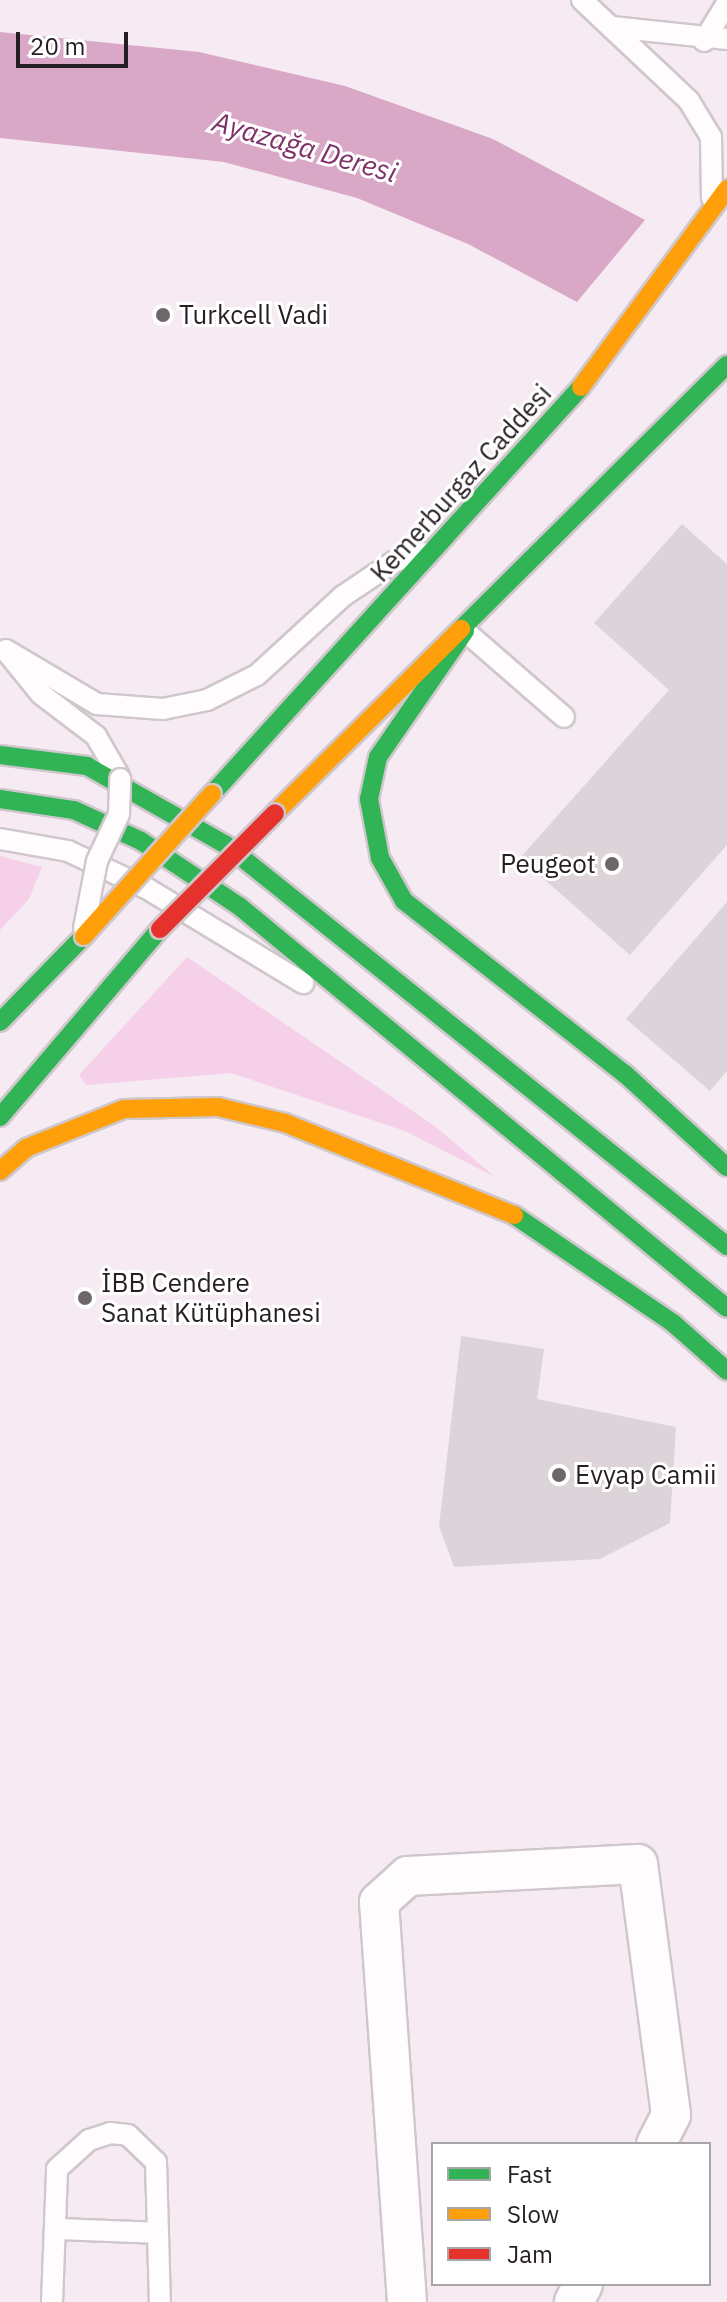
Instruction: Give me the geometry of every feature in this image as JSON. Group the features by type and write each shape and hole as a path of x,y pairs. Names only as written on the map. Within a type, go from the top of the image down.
{"main road":[{"name":"Kemerburgaz Caddesi","path":"17,1011 439,549 637,320 727,189"},
{"path":"0,1117 160,929 275,813 465,631 727,365"},
{"path":"465,631 378,757 369,799 380,858 404,901 625,1074 727,1167"},
{"path":"0,755 87,766 156,799 226,845 727,1246"},
{"path":"0,799 74,810 141,841 239,906 727,1308"},
{"path":"0,1022 17,1011"},
{"path":"0,1033 17,1011"},
{"path":"0,1171 26,1148 124,1109 218,1107 285,1123 465,1190 532,1225 673,1323 727,1371"}],"street":[{"path":"407,2302 379,1902 408,1876 638,1864 671,2115 657,2142"}],"lane":[{"path":"582,0 689,101 711,137 716,179 708,218"},
{"path":"704,41 727,3"},
{"path":"612,27 704,41 727,39"},
{"path":"3,648 97,704 163,709 207,700 257,675 343,596 395,561 439,549"},
{"path":"465,631 564,717"},
{"path":"3,648 41,694 96,736 120,779 119,814 84,903 84,936"},
{"path":"0,839 68,851 146,888 466,1091"},
{"path":"52,2302 57,2169 89,2140 110,2133 128,2135 156,2162 160,2302"},
{"path":"55,2229 158,2233"}],"shaded area":[{"path":"0,856 42,867 29,899 0,930"},
{"path":"187,957 436,1127 495,1177 405,1131 231,1073 86,1085 79,1075"}],"water":[{"name":"Ayazağa Deresi","path":"0,32 199,52 345,86 493,139 645,220 577,302 468,244 357,198 224,162 0,138"}],"building":[{"path":"682,524 727,564 727,845 630,955 520,858 669,690 594,623"},
{"path":"727,902 727,1071 710,1091 626,1019"},
{"name":"Evyap Camii","path":"461,1336 544,1349 537,1399 676,1427 670,1523 600,1559 454,1567 439,1526"}],"traffic: fast":[{"path":"461,629 727,365"},
{"path":"212,794 581,387"},
{"path":"465,631 378,757 369,799 380,858 404,901 625,1074 727,1167"},
{"path":"0,755 87,766 226,845 727,1246"},
{"path":"0,799 74,810 141,841 239,906 727,1308"},
{"path":"0,1117 160,929"},
{"path":"0,1022 84,936"},
{"path":"514,1215 673,1323 727,1371"}],"traffic: slow":[{"path":"581,387 727,189"},
{"path":"275,813 461,629"},
{"path":"84,936 212,794"},
{"path":"0,1171 26,1148 124,1109 218,1107 285,1123 514,1215"}],"traffic: jam":[{"path":"160,929 275,813"}],"place":[{"name":"Turkcell Vadi","path":"163,315"},
{"name":"Peugeot","path":"612,864"},
{"name":"İBB Cendere Sanat Kütüphanesi","path":"85,1298"},
{"name":"Evyap Camii","path":"559,1475"}]}
